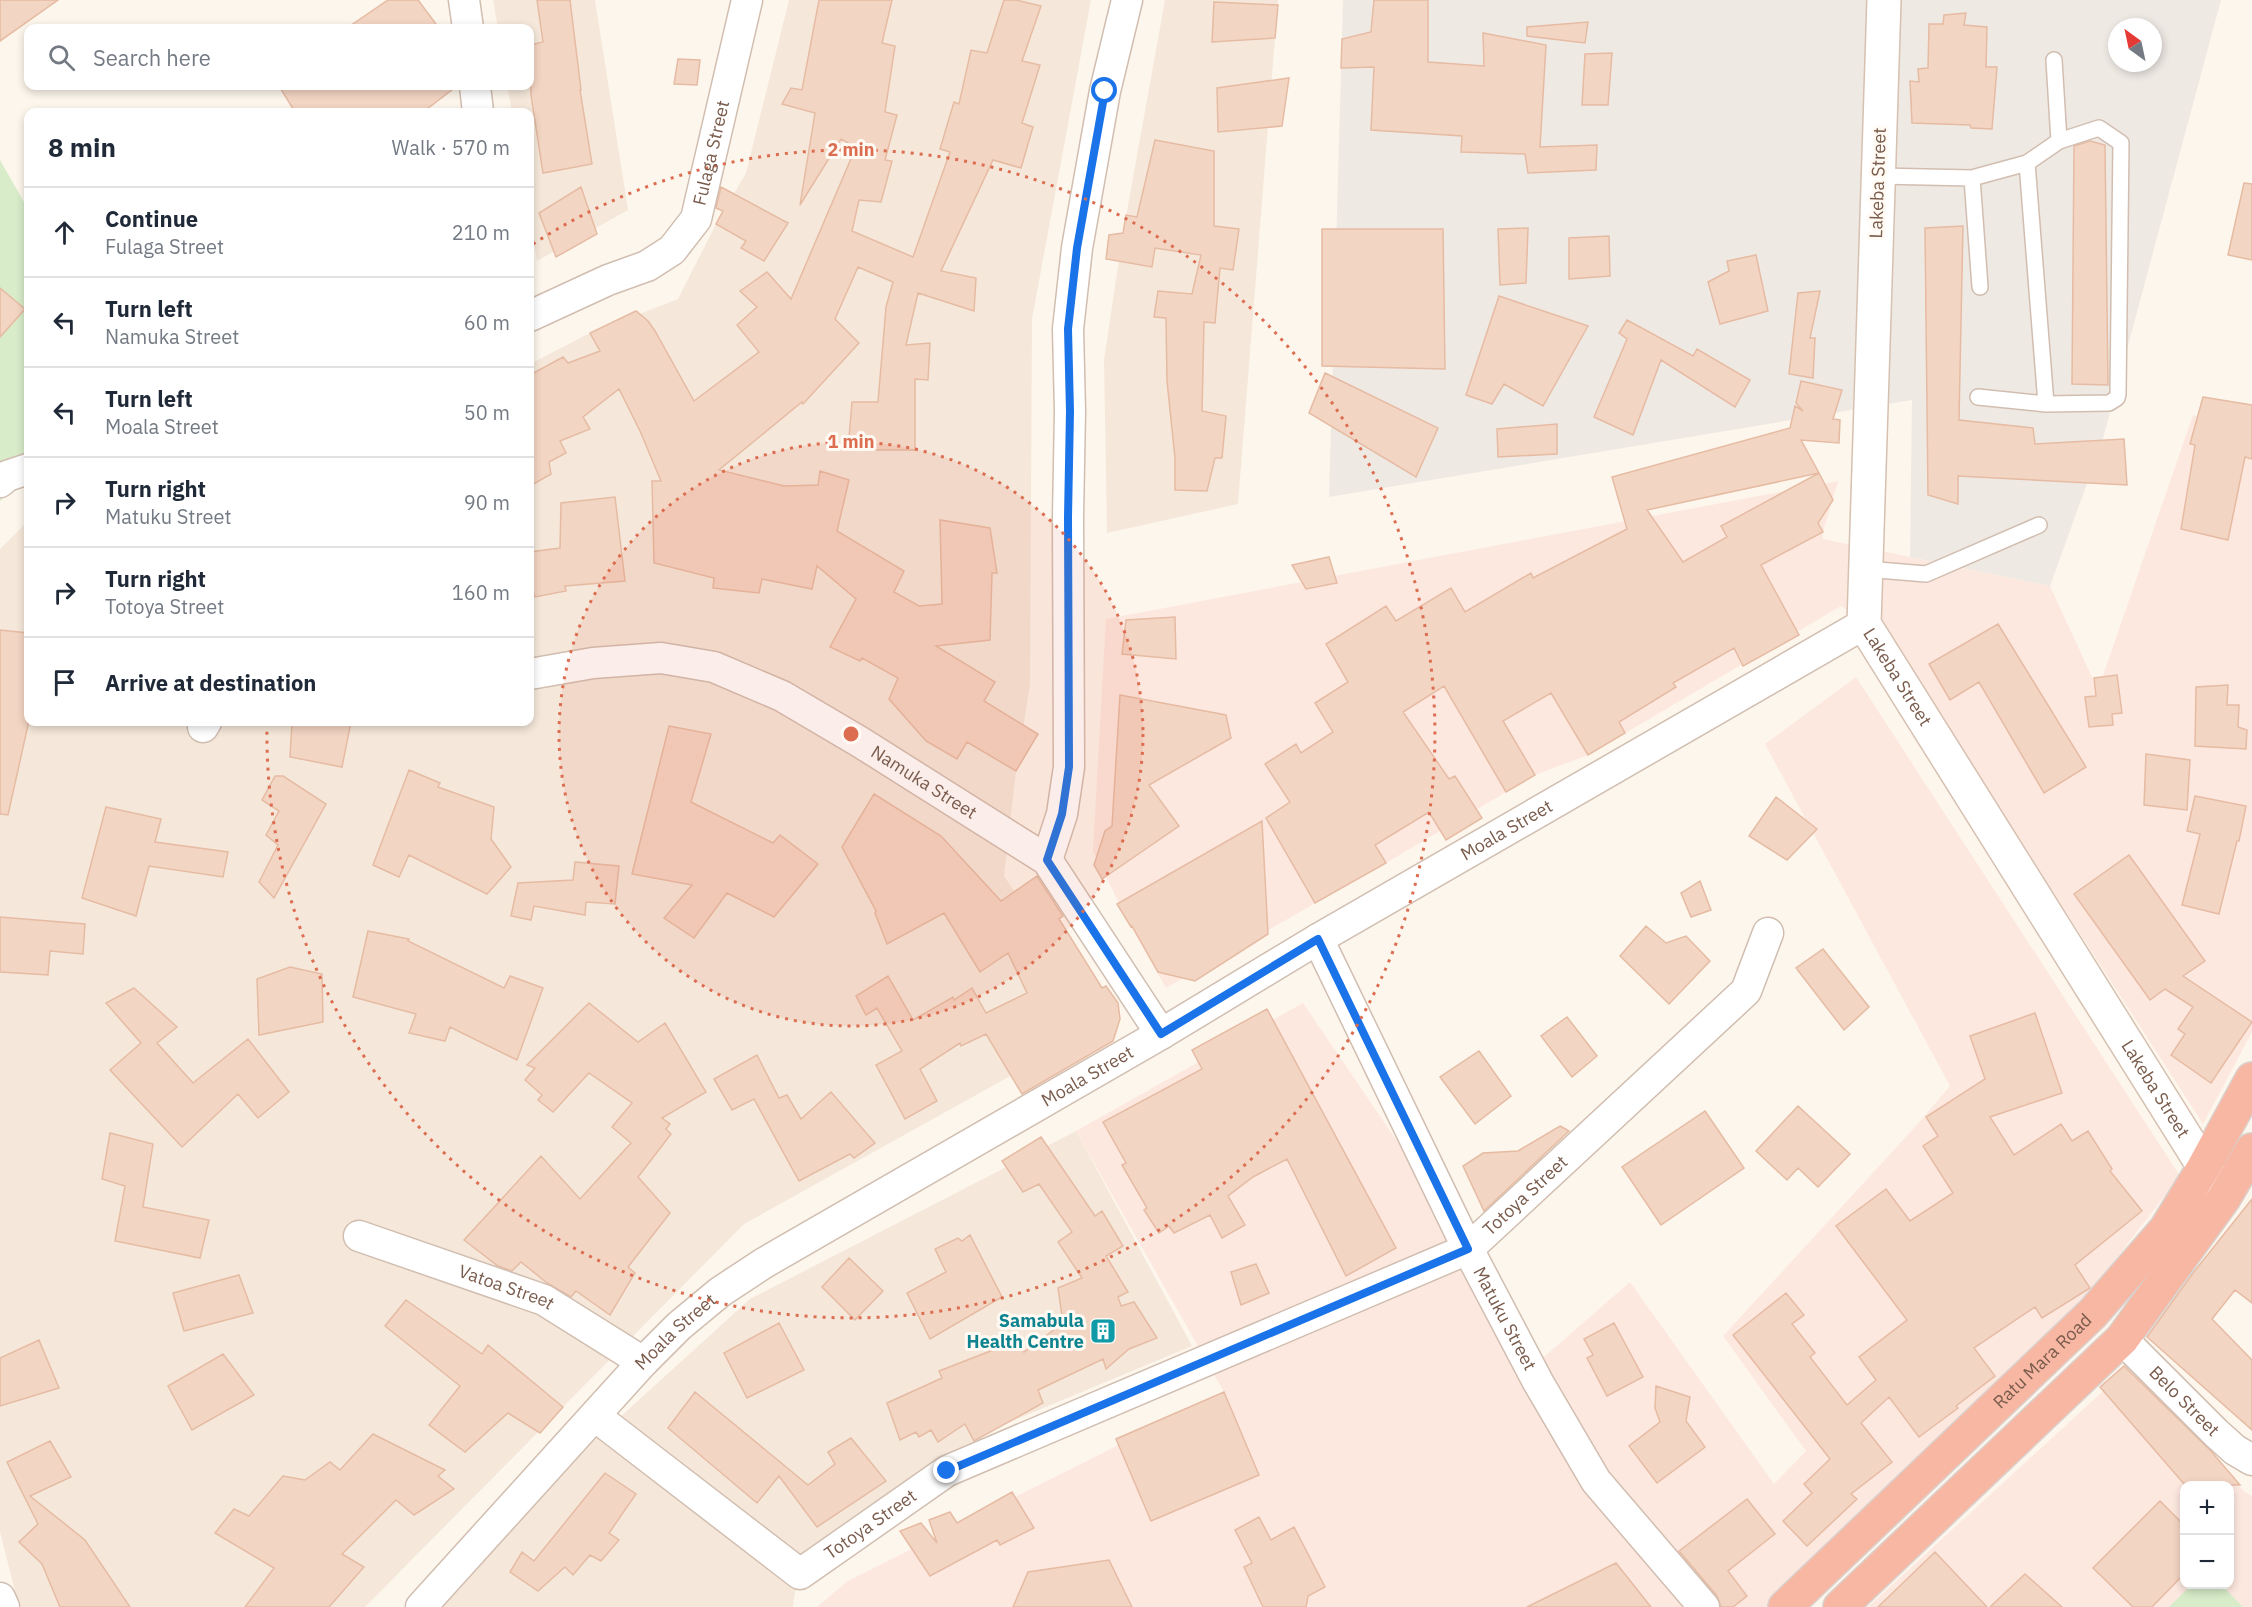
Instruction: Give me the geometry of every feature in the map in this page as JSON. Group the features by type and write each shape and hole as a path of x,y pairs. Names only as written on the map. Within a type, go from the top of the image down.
{"highway":[{"name":"Ratu Mara Road","path":"1785,1607 2093,1312 2166,1229 2205,1167 2252,1079"},
{"path":"1840,1607 2122,1339 2224,1198 2252,1150"},
{"path":"2093,1312 2122,1339"}],"main road":[{"name":"Lakeba Street","path":"1884,0 1864,624 2224,1198"}],"street":[{"path":"464,0 467,24"},
{"name":"Fulaga Street","path":"534,314 608,280 647,266 672,250 696,219 747,0"},
{"path":"1047,860 1062,814 1069,767 1070,411 1068,329 1077,248 1105,91 1127,0"},
{"path":"475,90 478,108"},
{"path":"0,482 24,471"},
{"name":"Moala Street","path":"421,1607 643,1362 679,1326 720,1292 764,1263 1161,1034 1318,939 1864,624"},
{"name":"Namuka Street","path":"534,673 592,663 661,658 714,667 792,702 860,742 1047,860 1161,1034"},
{"name":"Totoya Street","path":"595,1416 800,1574 947,1471 1468,1249 1746,991 1768,933"},
{"name":"Matuku Street","path":"1318,939 1468,1249 1538,1382 1596,1481 1704,1607"},
{"name":"Vatoa Street","path":"359,1236 544,1300 643,1362"},
{"name":"Belo Street","path":"2122,1339 2216,1433 2252,1461"},
{"path":"0,1598 4,1607"}],"lane":[{"path":"2055,60 2059,141"},
{"path":"1879,176 1972,178 2027,163 2059,141 2099,128 2121,143 2117,398 2109,403 2046,404 1978,398"},
{"path":"2027,163 2046,404"},
{"path":"1972,178 1980,287"},
{"path":"1866,569 1926,574 2038,525"}],"shaded area":[{"path":"493,0 595,0 628,210 537,261 534,242 534,108 511,108 508,90 534,90 534,24 497,24"},
{"path":"789,0 1091,0 1032,319 1030,685 1016,771 1004,876 1104,1024 744,1224 365,1607 19,1607 0,1532 0,549 24,525 24,726 534,726 534,362 590,333 678,299 716,224 746,173"},
{"path":"1165,0 1278,0 1238,504 1107,533 1104,360 1123,233"},
{"path":"1343,0 2221,0 2102,442 2050,586 1910,557 1912,400 1329,497"},
{"path":"2193,415 2252,435 2252,1032 2203,1124 1889,638 1841,606 1588,755 1535,775 1166,988 1131,927 1093,851 1106,619 1838,481 1823,539 2050,586 2098,690"},
{"path":"1856,677 2180,1176 2062,1329 1773,1607 817,1607 848,1581 1224,1392 1076,1131 1303,1003 1544,1357 1630,1282 1774,1484 1806,1451 1723,1336 1950,1086 1765,744"},
{"path":"1076,1131 1192,1346 998,1427 800,1554 793,1607 438,1607 575,1458 750,1299"},
{"path":"2125,1371 2245,1492 2252,1496 2252,1607 2243,1607 2226,1589 2234,1589 2234,1481 2180,1481 2180,1589 2188,1589 2169,1607 1868,1607"}],"green space":[{"path":"0,160 24,202 24,481 0,501"},
{"path":"2187,1589 2226,1589 2243,1607 2169,1607"}],"building":[{"path":"0,0 58,0 24,24 0,41"},
{"path":"388,0 418,0 436,24 353,24"},
{"path":"537,0 570,0 580,90 592,164 543,173 531,90 534,90 534,44 543,42"},
{"path":"819,0 892,0 882,43 895,46 885,112 897,115 885,160 892,161 881,202 859,200 852,231 913,257 950,152 940,149 954,102 959,104 971,50 987,53 1004,0 1016,0 1041,6 1022,61 1040,65 1022,123 1033,127 1021,168 993,160 941,271 976,278 974,311 918,293 906,345 930,343 928,380 915,379 915,450 848,450 852,402 878,402 886,307 893,282 858,267 835,319 859,343 803,404 802,402 719,470 784,486 818,485 820,471 849,480 837,531 904,571 894,592 919,606 942,604 940,520 990,528 997,573 992,573 990,640 936,646 995,682 984,701 1038,734 1016,771 967,742 957,759 926,741 889,699 898,678 862,658 860,661 830,647 856,599 817,566 812,589 762,579 759,593 713,588 714,578 654,563 652,481 661,481 619,389 583,417 590,429 560,441 566,453 549,462 551,474 534,484 534,373 563,357 568,363 600,351 590,333 636,311 648,321 655,331 694,401 759,352 737,325 757,307 740,291 767,272 791,299 856,147 841,139 800,205 815,113 782,104 791,88 802,90"},
{"path":"1374,0 1428,0 1428,62 1484,66 1483,33 1546,45 1540,147 1597,145 1596,170 1528,173 1525,154 1461,152 1462,136 1371,130 1374,67 1341,68 1342,39 1371,32"},
{"path":"1214,2 1278,5 1275,38 1212,42"},
{"path":"1966,13 1964,25 1987,27 1986,67 1997,67 1992,129 1971,128 1970,125 1912,123 1910,81 1919,82 1918,69 1928,68 1929,24 1943,24 1944,15"},
{"path":"1588,22 1585,43 1527,36 1527,27"},
{"path":"1612,53 1608,105 1582,105 1585,54"},
{"path":"678,59 700,60 697,85 674,84"},
{"path":"1289,78 1282,126 1218,132 1217,88"},
{"path":"281,90 452,90 428,108 293,108"},
{"path":"1155,140 1214,151 1214,226 1239,229 1233,270 1220,268 1215,323 1204,322 1202,411 1226,416 1222,458 1215,458 1207,491 1175,490 1175,458 1167,381 1166,318 1154,317 1158,291 1192,294 1201,255 1155,248 1152,267 1106,259 1109,235 1123,233 1126,215 1137,217"},
{"path":"2090,141 2105,145 2108,385 2072,384 2074,146"},
{"path":"2244,183 2252,184 2252,260 2228,255"},
{"path":"581,187 597,234 556,257 539,213"},
{"path":"721,187 788,223 764,261 741,248 746,241 716,224 723,211 716,208"},
{"path":"1963,226 1959,420 2033,428 2035,444 2124,439 2127,485 1958,476 1958,504 1928,495 1925,228"},
{"path":"1528,228 1526,283 1500,285 1498,229"},
{"path":"1322,229 1443,229 1445,369 1322,366"},
{"path":"1609,236 1610,276 1569,279 1569,238"},
{"path":"1756,255 1768,311 1720,324 1708,282 1729,271 1727,261"},
{"path":"0,288 24,310 0,337"},
{"path":"1820,291 1810,338 1815,338 1813,378 1789,374 1798,293"},
{"path":"1499,296 1588,326 1543,406 1504,384 1492,404 1466,395"},
{"path":"1627,320 1693,356 1697,349 1750,380 1735,407 1661,360 1633,435 1594,417 1627,339 1619,333"},
{"path":"1325,373 1438,428 1416,477 1309,413"},
{"path":"1801,381 1842,390 1833,419 1840,420 1839,443 1801,440 1819,473 1833,500 1818,523 1823,532 1761,565 1799,635 1743,666 1734,648 1673,683 1676,687 1619,722 1625,733 1588,755 1551,693 1503,721 1535,775 1506,792 1444,686 1403,712 1449,779 1455,776 1482,818 1446,840 1429,812 1375,845 1386,863 1315,903 1266,818 1290,802 1265,764 1296,744 1301,753 1333,732 1315,703 1348,682 1326,644 1386,606 1396,621 1451,588 1465,612 1531,573 1533,578 1627,529 1612,477 1790,428 1795,406 1803,411 1796,403","holes":["1819,473 1721,526 1727,537 1683,562 1647,510"]},
{"path":"2203,397 2252,405 2252,459 2245,457 2228,540 2181,529 2195,445 2190,444"},
{"path":"1557,424 1557,454 1498,457 1497,429"},
{"path":"615,497 625,581 565,586 566,591 535,597 534,551 560,548 561,503"},
{"path":"1329,557 1337,583 1306,589 1292,565"},
{"path":"1175,617 1176,659 1122,654 1126,620"},
{"path":"1998,624 2086,767 2044,793 1979,682 1950,700 1929,664"},
{"path":"0,630 24,633 24,726 28,726 8,815 0,814"},
{"path":"2117,675 2122,713 2112,714 2113,725 2089,727 2085,697 2096,696 2094,678"},
{"path":"2228,685 2227,705 2239,705 2238,727 2247,730 2246,749 2195,746 2196,687"},
{"path":"1120,695 1226,715 1231,738 1149,785 1179,826 1102,879 1094,865 1105,831 1112,826"},
{"path":"292,726 350,726 342,767 290,757"},
{"path":"669,726 711,734 691,802 773,843 780,835 818,864 774,917 727,893 694,938 664,918 692,885 632,874"},
{"path":"2146,754 2190,760 2187,810 2144,805"},
{"path":"409,770 440,783 438,787 494,807 491,839 511,867 487,894 409,855 399,877 373,865"},
{"path":"275,776 283,776 326,804 274,898 259,882 278,845 266,835 279,811 262,800"},
{"path":"874,794 941,836 1001,901 1037,876 1063,916 1059,919 1102,988 1106,986 1118,1003 1120,1019 1113,1041 1022,1094 986,1034 961,1046 960,1043 920,1069 937,1101 905,1119 876,1065 902,1051 877,1008 866,1015 856,996 888,976 913,1020 953,997 954,1000 972,988 986,1013 1027,993 1008,953 980,972 944,913 887,944 876,911 842,847"},
{"path":"2195,796 2246,806 2219,914 2182,905 2200,834 2187,831"},
{"path":"1776,797 1817,829 1787,860 1749,836"},
{"path":"106,807 161,819 155,842 228,852 223,877 149,866 136,916 82,898"},
{"path":"1262,821 1268,934 1195,981 1158,972 1117,904"},
{"path":"2129,855 2205,961 2183,976 2252,1022 2211,1083 2171,1055 2185,1034 2178,1029 2193,1007 2165,989 2150,1000 2074,894"},
{"path":"575,862 619,866 615,904 586,902 585,915 534,906 531,920 511,916 518,883 573,880"},
{"path":"1700,881 1711,910 1691,917 1681,893"},
{"path":"0,917 85,924 83,954 50,951 48,975 0,972"},
{"path":"1646,926 1666,943 1686,936 1710,961 1669,1004 1620,956"},
{"path":"368,931 409,939 408,941 504,988 510,976 543,988 517,1060 450,1027 445,1041 409,1033 416,1014 353,997"},
{"path":"1823,949 1869,1007 1844,1030 1796,968"},
{"path":"290,967 322,974 323,1022 259,1035 257,979"},
{"path":"134,988 177,1027 157,1043 193,1083 248,1039 289,1092 258,1118 238,1094 182,1147 110,1070 141,1043 106,1003"},
{"path":"589,1003 638,1042 665,1023 706,1092 662,1118 670,1124 666,1129 671,1134 638,1177 670,1213 628,1267 635,1273 610,1315 576,1291 571,1297 547,1283 521,1262 512,1271 498,1266 464,1240 541,1156 580,1199 631,1143 612,1127 632,1103 589,1073 553,1112 538,1100 542,1095 525,1080 535,1068 527,1065"},
{"path":"1267,1009 1396,1248 1346,1276 1287,1159 1253,1177 1228,1196 1245,1225 1222,1238 1210,1215 1174,1233 1169,1226 1159,1233 1144,1210 1147,1208 1122,1165 1126,1163 1103,1122 1202,1069 1192,1050"},
{"path":"2035,1013 2062,1093 1990,1117 2014,1155 2061,1124 2072,1141 2088,1131 2112,1169 2110,1171 2142,1211 2075,1265 2090,1288 2042,1318 2035,1307 1974,1348 1995,1376 1956,1406 1958,1408 1919,1437 1889,1397 1861,1423 1892,1462 1851,1494 1857,1499 1807,1546 1783,1521 1812,1493 1804,1484 1830,1459 1733,1335 1786,1293 1804,1315 1792,1324 1815,1353 1810,1357 1847,1405 1876,1380 1859,1357 1907,1320 1836,1226 1886,1189 1910,1221 1953,1193 1923,1146 1938,1136 1926,1117 1985,1079 1970,1036"},
{"path":"1567,1017 1597,1056 1572,1077 1541,1036"},
{"path":"1479,1051 1511,1096 1475,1124 1440,1077"},
{"path":"757,1055 779,1098 787,1095 801,1119 831,1092 875,1143 854,1158 850,1154 799,1181 754,1099 732,1110 714,1079"},
{"path":"1798,1106 1850,1154 1818,1187 1798,1168 1787,1180 1756,1151"},
{"path":"1705,1111 1744,1168 1661,1225 1622,1167"},
{"path":"1560,1126 1569,1131 1484,1211 1463,1166 1483,1153 1518,1151"},
{"path":"110,1133 153,1144 143,1207 209,1220 200,1258 115,1241 125,1186 102,1179"},
{"path":"1041,1137 1095,1216 1102,1211 1123,1246 1106,1256 1128,1292 1118,1297 1121,1306 1134,1302 1157,1338 1129,1349 1106,1369 1103,1359 1038,1390 1043,1403 974,1441 965,1424 938,1442 931,1430 919,1437 916,1432 900,1440 887,1403 942,1378 939,1371 1019,1340 1024,1352 1063,1323 1058,1288 1082,1278 1058,1242 1072,1232 1039,1184 1023,1192 1002,1161"},
{"path":"2252,1199 2252,1303 2235,1290 2212,1319 2252,1360 2252,1430 2147,1337 2193,1273"},
{"path":"970,1235 1002,1297 930,1339 907,1293 946,1272 935,1249 958,1238 962,1241"},
{"path":"849,1258 883,1291 855,1320 822,1287"},
{"path":"1256,1264 1269,1293 1241,1305 1231,1272"},
{"path":"239,1275 253,1313 184,1331 173,1293"},
{"path":"406,1300 482,1354 488,1345 563,1407 540,1433 508,1413 465,1452 429,1425 460,1386 385,1326"},
{"path":"779,1323 804,1370 747,1398 724,1353"},
{"path":"1614,1323 1643,1377 1607,1396 1587,1358 1593,1355 1584,1339"},
{"path":"39,1340 59,1388 0,1406 0,1358"},
{"path":"223,1354 254,1395 192,1430 168,1386"},
{"path":"2124,1366 2210,1450 2240,1485 2234,1485 2234,1481 2182,1481 2100,1387"},
{"path":"1656,1386 1690,1397 1686,1421 1705,1447 1657,1483 1629,1446 1660,1422 1655,1408"},
{"path":"695,1392 808,1485 835,1464 828,1452 851,1438 886,1481 817,1527 779,1476 757,1503 668,1428"},
{"path":"1224,1392 1259,1475 1151,1521 1116,1439"},
{"path":"373,1434 445,1470 438,1476 454,1489 414,1515 396,1500 342,1554 364,1567 329,1607 245,1607 274,1568 215,1533 234,1509 249,1516 283,1476 305,1480 330,1462 340,1470"},
{"path":"50,1441 71,1477 30,1496 85,1540 130,1607 60,1607 42,1564 19,1542 38,1524 7,1462"},
{"path":"605,1473 636,1494 609,1533 619,1540 601,1561 590,1555 573,1575 565,1567 538,1591 510,1572 522,1552 534,1561"},
{"path":"1012,1492 1034,1528 1000,1545 997,1540 930,1576 900,1531 921,1523 937,1543 929,1520 950,1512 957,1523"},
{"path":"1747,1499 1775,1534 1728,1571 1747,1596 1733,1607 1721,1607 1717,1596 1679,1551"},
{"path":"2160,1501 2180,1521 2180,1578 2152,1607 2133,1607 2093,1568"},
{"path":"1259,1517 1271,1540 1294,1527 1325,1587 1308,1596 1306,1607 1263,1607 1244,1567 1252,1563 1235,1530"},
{"path":"1935,1552 1987,1607 1878,1607"},
{"path":"1109,1560 1132,1607 1013,1607 1028,1572"},
{"path":"1616,1563 1651,1607 1527,1607"},
{"path":"2025,1574 2062,1607 1990,1607"}],"place":[{"name":"Samabula Health Centre","path":"1103,1331"}],"route":[{"path":"947,1471 1468,1249 1318,939 1161,1034 1047,860 1062,814 1069,767 1070,411 1068,329 1077,248 1105,91"}]}
